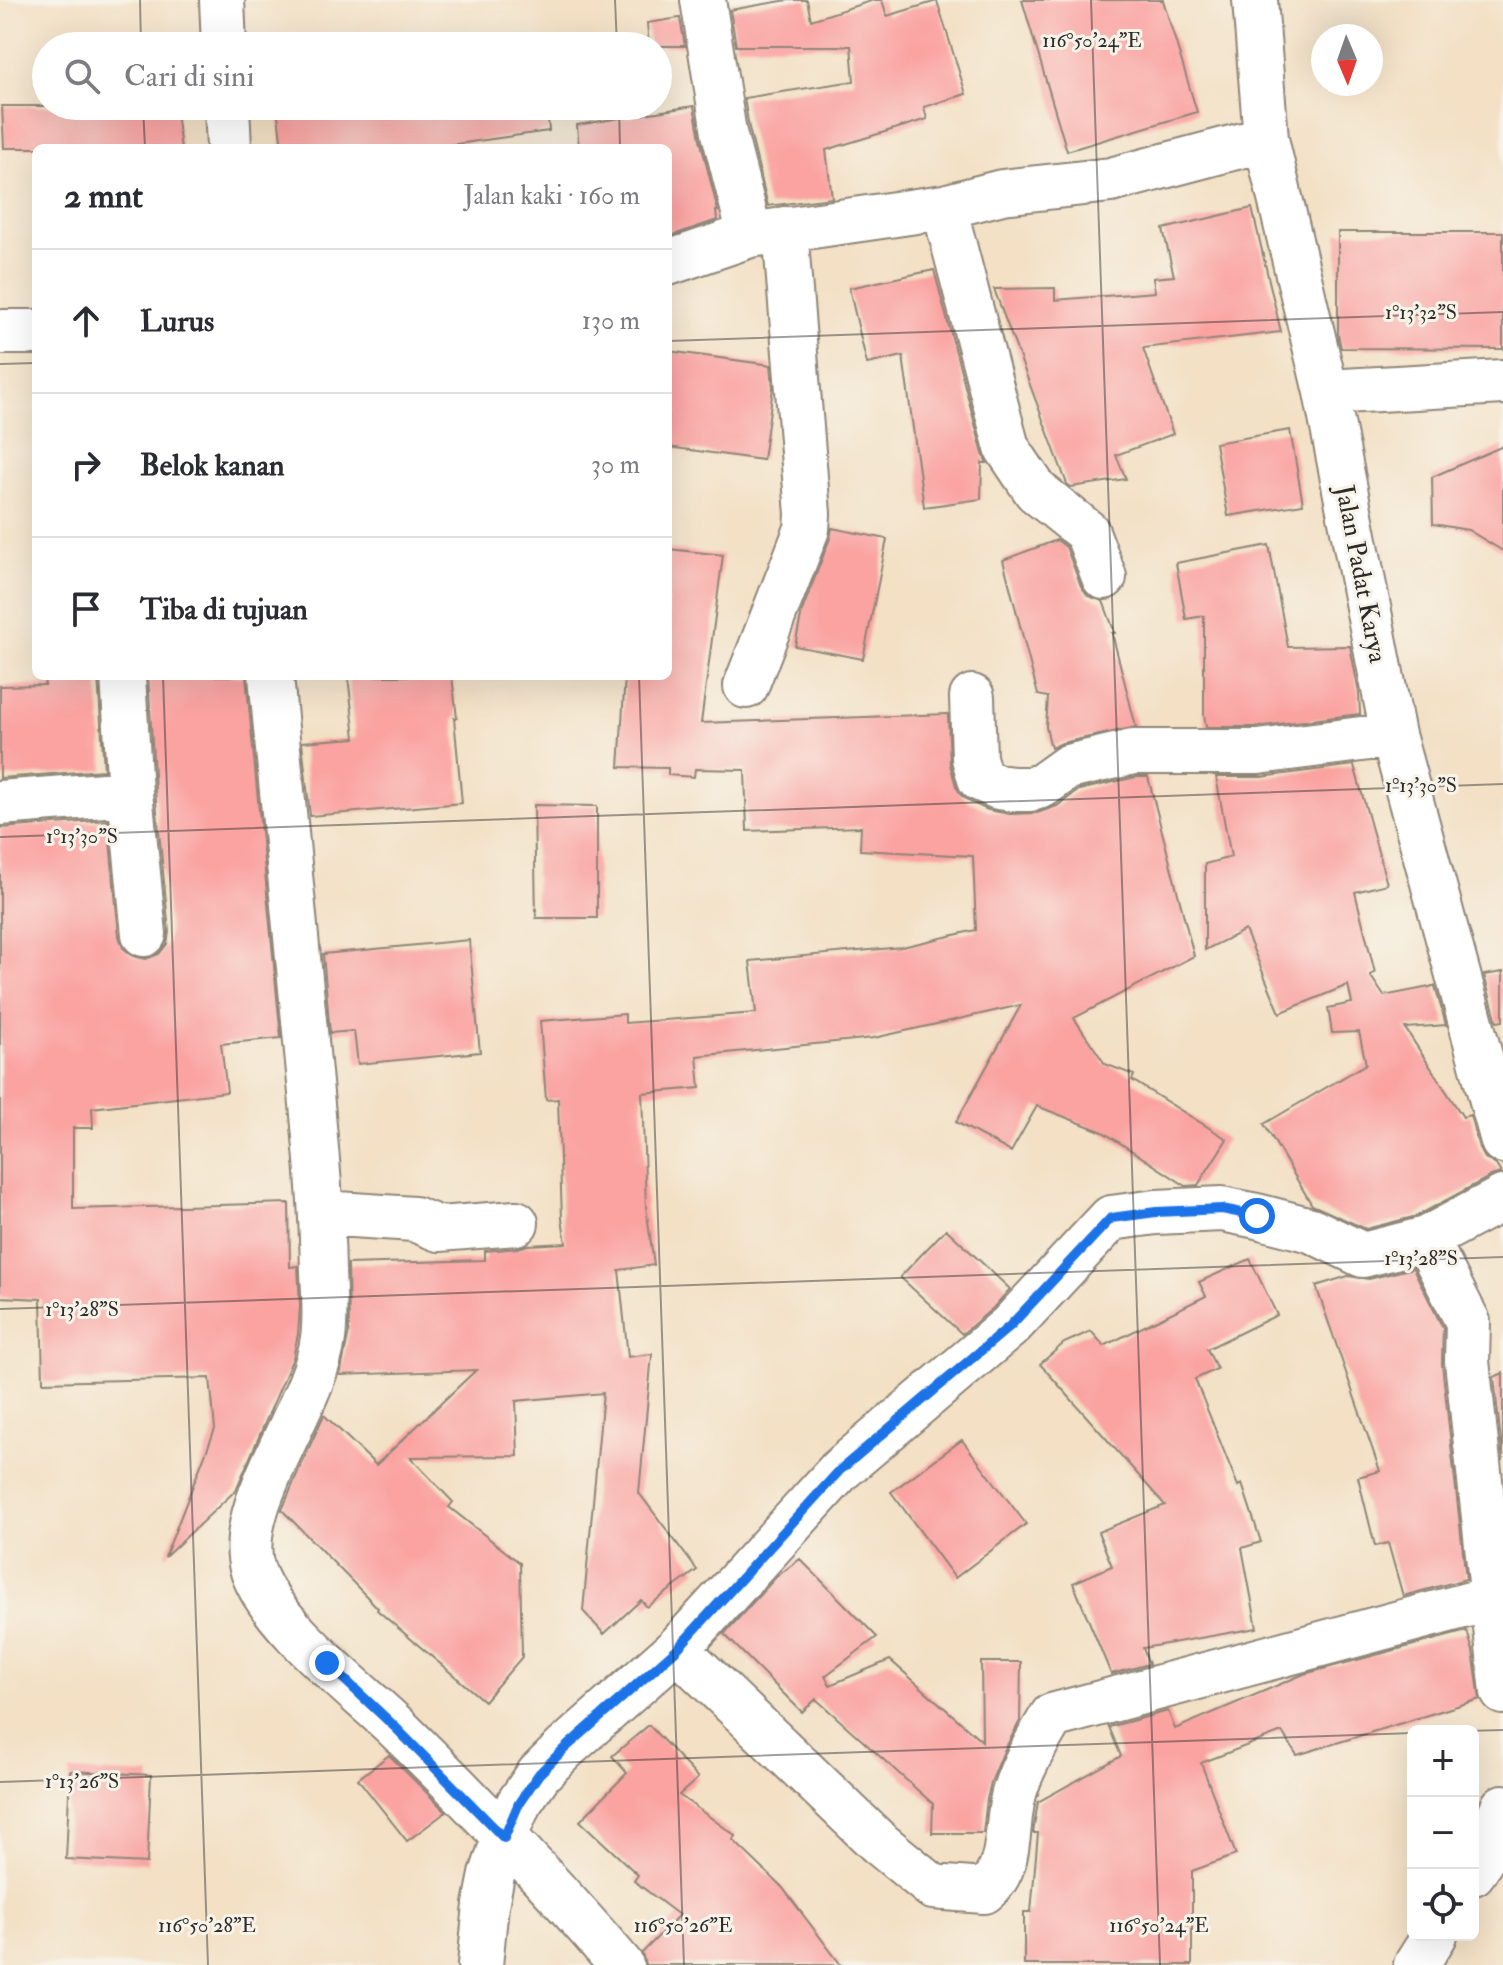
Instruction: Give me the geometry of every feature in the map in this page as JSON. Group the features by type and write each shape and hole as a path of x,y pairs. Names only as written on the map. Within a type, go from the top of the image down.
{"street":[{"path":"222,0 223,32"},
{"path":"703,0 724,133 767,232 808,514 807,529 746,686"},
{"name":"Jalan Padat Karya","path":"1255,0 1266,139 1326,392 1393,735 1503,1141"},
{"path":"228,120 229,144"},
{"path":"672,262 767,232 944,207 1002,192 1111,180 1266,139"},
{"path":"944,207 1007,448 1036,491 1087,532 1104,577"},
{"path":"0,332 32,332"},
{"path":"1326,392 1503,382"},
{"path":"123,680 130,793 144,934"},
{"path":"271,680 322,1213 323,1337 308,1391 254,1514 248,1542 252,1569 266,1596 289,1626 395,1727 504,1838 621,1965"},
{"path":"972,697 974,758 980,779 998,787 1013,789 1043,785 1068,767 1133,752 1258,752 1393,735"},
{"path":"0,803 130,793"},
{"path":"480,1965 489,1890 504,1838 519,1803 539,1774 677,1649 840,1470 1010,1326 1111,1218 1222,1209 1311,1230 1363,1255 1426,1239 1503,1198"},
{"path":"322,1213 414,1219 439,1229 516,1223"},
{"path":"1426,1239 1468,1322 1467,1361 1503,1692"},
{"path":"677,1649 878,1842 933,1887 984,1891 993,1884 1004,1864 1014,1792 1026,1762 1052,1716 1493,1598"},
{"path":"1476,1869 1503,1807"},
{"path":"1416,1965 1431,1941"}],"building":[{"path":"788,0 807,0 811,20 874,0 882,0 887,16 937,1 966,94 924,107 927,119 826,150 832,198 768,206 744,98 854,81 851,46 736,46 730,10"},
{"path":"1022,0 1163,0 1197,112 1067,151"},
{"path":"680,18 685,46 672,46 672,32 648,32 647,23"},
{"path":"2,106 32,106 32,120 177,120 180,144 32,144 32,148 4,148"},
{"path":"694,106 718,211 717,220 672,236 672,144 579,144 577,125 608,120 672,120 672,110"},
{"path":"279,120 548,120 549,131 456,144 282,144"},
{"path":"1252,208 1281,332 1143,348 1173,434 1116,455 1126,479 1071,487 1067,484 994,289 1055,288 1055,300 1155,292 1153,278 1174,276 1163,229"},
{"path":"1338,232 1503,232 1503,349 1341,348 1338,334"},
{"path":"934,270 987,463 982,463 981,499 924,507 903,356 867,364 849,288"},
{"path":"672,352 771,365 773,388 763,460 672,448"},
{"path":"1290,430 1303,504 1228,516 1215,443"},
{"path":"1503,446 1503,551 1468,530 1433,524 1432,477"},
{"path":"832,528 887,539 863,659 795,646 802,611"},
{"path":"1057,540 1066,547 1088,596 1103,601 1115,633 1112,633 1136,727 1051,748 1046,727 1048,697 1038,695 1003,560"},
{"path":"1269,545 1288,647 1350,646 1360,714 1256,727 1206,727 1204,616 1186,619 1176,563"},
{"path":"672,549 723,555 701,723 948,714 950,764 961,795 988,810 1010,814 1037,813 1057,806 1079,790 1148,777 1194,956 1074,1018 1105,1064 1134,1075 1132,1080 1227,1139 1198,1185 1186,1186 1103,1132 1037,1106 1011,1152 956,1122 1021,1005 874,1038 697,1056 700,1088 642,1093 646,1207 654,1265 619,1270 628,1357 652,1354 639,1493 697,1570 647,1607 641,1600 604,1634 583,1611 603,1393 516,1401 518,1456 410,1457 453,1502 449,1507 520,1563 522,1657 484,1701 377,1610 282,1510 324,1415 376,1465 476,1370 340,1375 349,1332 348,1264 485,1260 485,1251 566,1243 562,1219 558,1099 546,1100 540,1021 625,1014 625,1023 756,1013 750,961 902,947 976,930 973,856 860,850 861,827 747,831 745,770 695,769 694,777 668,775 668,768 619,767 625,680 672,680"},
{"path":"44,680 98,680 104,770 0,778 0,686 45,685"},
{"path":"148,680 246,680 281,1038 221,1044 227,1092 92,1108 93,1128 73,1128 73,1209 289,1203 290,1267 298,1266 300,1306 293,1358 236,1490 165,1557 215,1429 210,1378 43,1382 41,1299 0,1297 0,828 108,820 119,936 123,948 133,956 146,959 159,954 167,944 169,932"},
{"path":"348,680 452,680 462,803 310,816 302,742 355,738"},
{"path":"1354,765 1387,884 1355,892 1375,973 1370,975 1384,996 1435,986 1446,1025 1405,1028 1463,1117 1470,1115 1479,1148 1501,1173 1417,1216 1366,1229 1312,1205 1264,1124 1366,1064 1359,1032 1332,1033 1328,1008 1352,1003 1348,985 1280,1013 1245,930 1205,950 1205,864 1231,857 1216,777 1261,777"},
{"path":"534,805 597,806 597,918 536,918"},
{"path":"469,940 480,1052 358,1064 354,1031 330,1033 323,954"},
{"path":"1503,972 1503,1021 1497,1022 1484,975"},
{"path":"946,1229 1010,1289 962,1334 900,1277"},
{"path":"1250,1259 1277,1315 1207,1349 1217,1369 1195,1379 1238,1486 1242,1484 1261,1542 1242,1548 1257,1628 1143,1648 1149,1664 1111,1674 1073,1583 1112,1566 1098,1532 1165,1505 1040,1364 1064,1343 1091,1331 1104,1346 1206,1296 1199,1282"},
{"path":"1413,1268 1443,1328 1442,1364 1466,1579 1403,1596 1388,1543 1375,1546 1358,1477 1380,1471 1316,1286 1348,1276 1369,1279"},
{"path":"1503,1373 1503,1461 1494,1377"},
{"path":"962,1440 1026,1524 955,1578 891,1492"},
{"path":"800,1559 877,1637 825,1676 830,1685 890,1660 982,1741 981,1662 1021,1662 1020,1721 991,1782 983,1833 932,1833 933,1804 816,1699 802,1712 724,1634 776,1577"},
{"path":"1467,1631 1480,1699 1297,1755 1282,1732 1201,1763 1236,1855 1192,1871 1192,1965 1024,1965 1024,1912 1031,1912 1038,1833 1033,1833 1038,1802 1121,1756 1109,1727 1168,1711 1175,1729 1304,1674"},
{"path":"649,1725 698,1778 679,1795 736,1836 733,1840 782,1887 841,1965 645,1965 642,1953 679,1915 634,1881 638,1875 580,1821 627,1773 612,1756"},
{"path":"389,1755 446,1812 407,1841 358,1779"},
{"path":"70,1771 151,1775 147,1863 66,1859"}],"route":[{"path":"327,1663 504,1838 519,1803 539,1774 677,1649 840,1470 1010,1326 1111,1218 1222,1209 1257,1216"}]}
